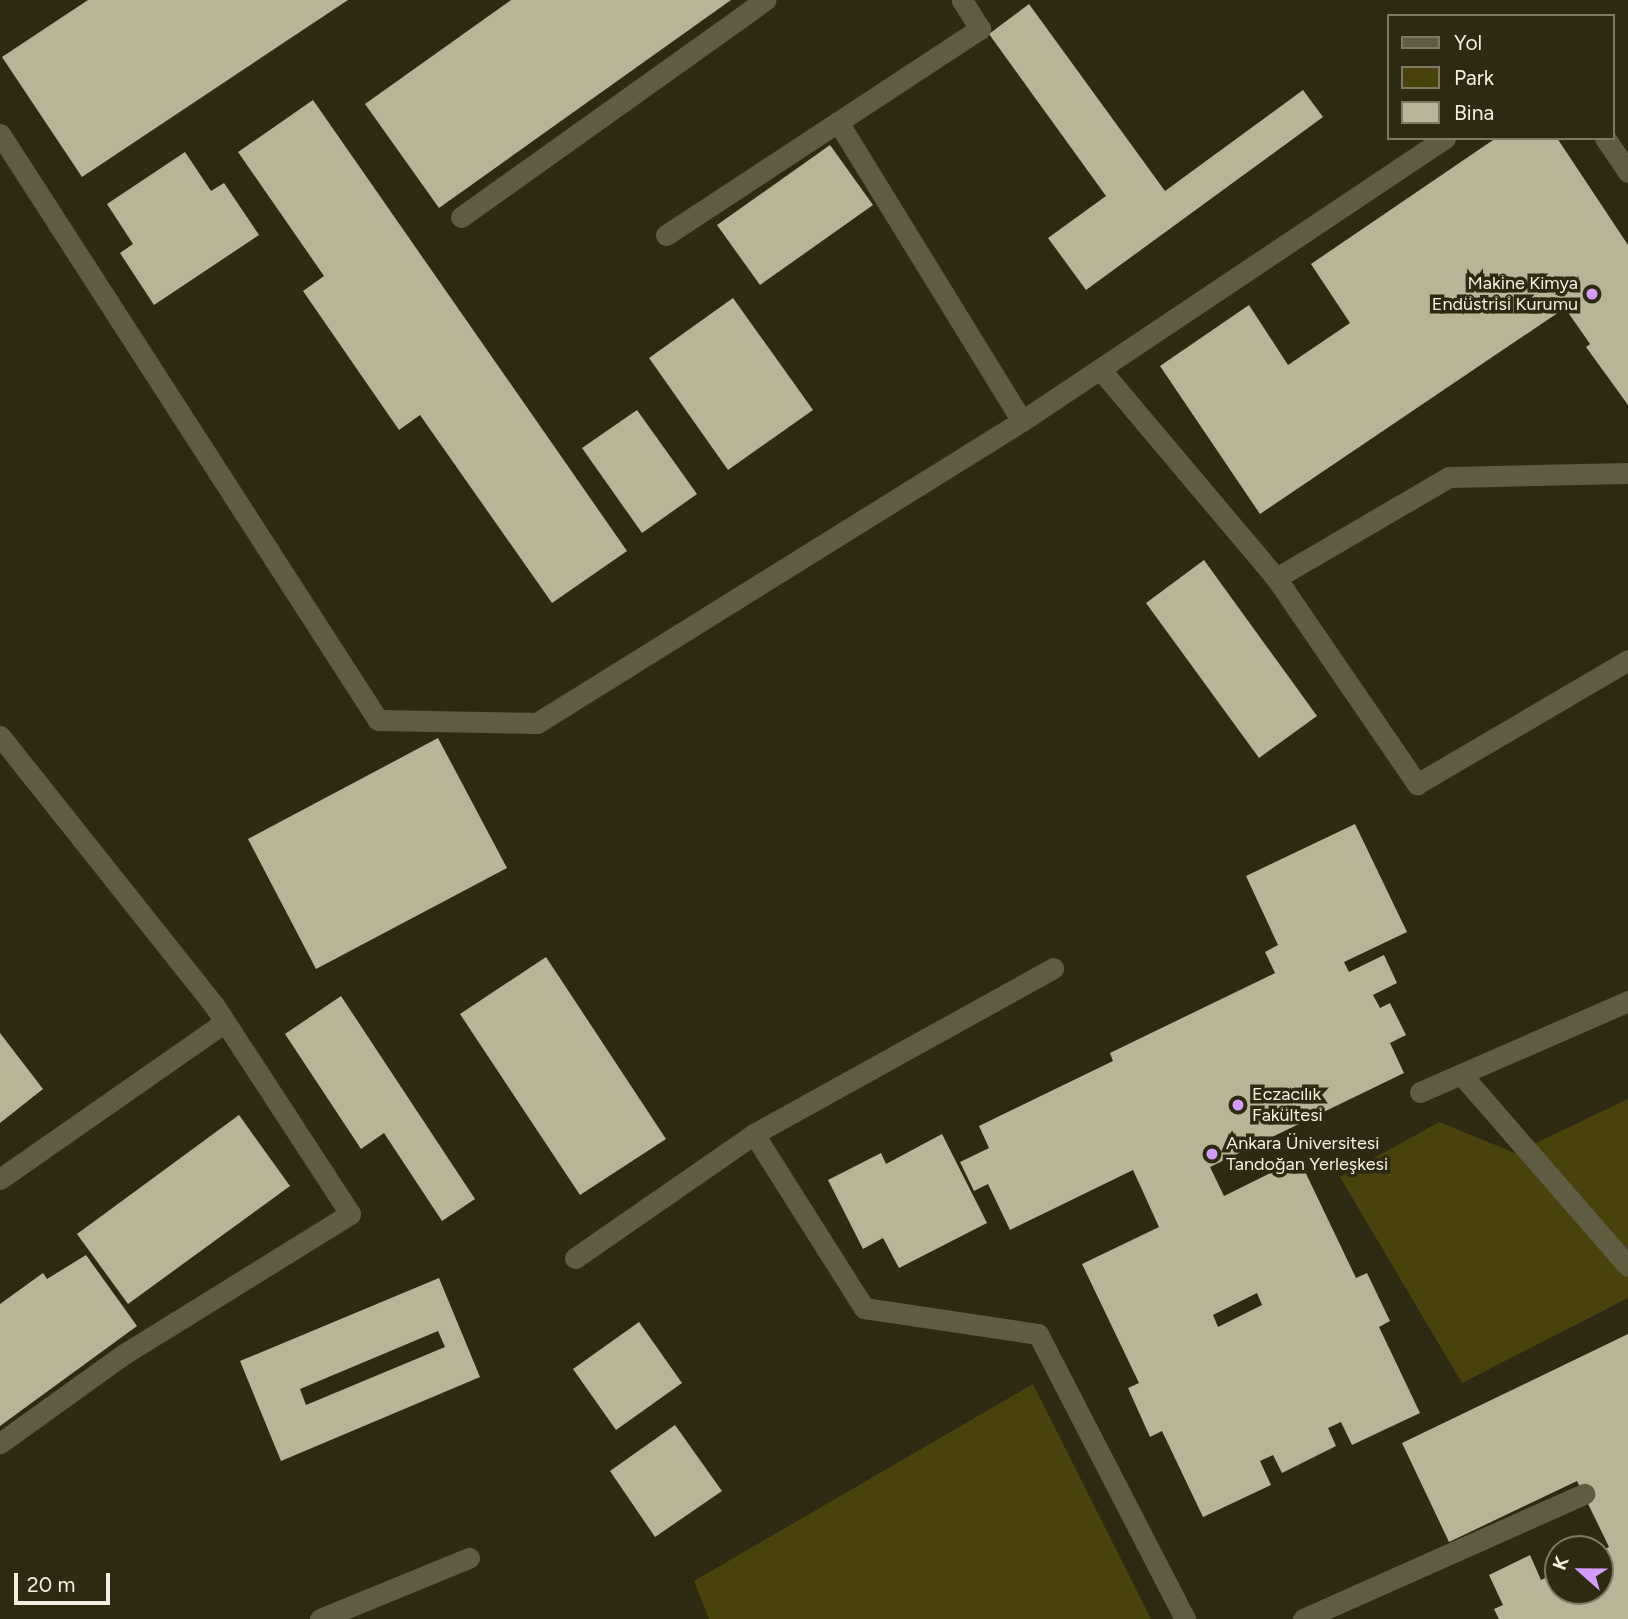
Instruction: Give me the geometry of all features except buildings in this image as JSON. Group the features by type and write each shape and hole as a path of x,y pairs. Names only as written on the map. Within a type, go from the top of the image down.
{"lane":[{"path":"461,217 765,0"},
{"path":"666,235 980,29 962,0"},
{"path":"838,122 1022,421"},
{"path":"0,134 378,720 537,723 1022,421 1441,140"},
{"path":"1606,140 1628,172"},
{"path":"1100,369 1276,578 1417,784 1628,660"},
{"path":"1276,578 1449,478 1628,473"},
{"path":"0,736 225,1022 350,1214 124,1354 0,1443"},
{"path":"575,1258 754,1135 1054,968"},
{"path":"1420,1092 1628,1001"},
{"path":"0,1179 225,1022"},
{"path":"1461,1074 1628,1266"},
{"path":"754,1135 864,1308 1038,1334 1185,1619"},
{"path":"1303,1619 1584,1494"},
{"path":"320,1619 469,1558"}],"green space":[{"path":"1628,1099 1628,1298 1462,1383 1340,1177 1439,1122 1515,1153"},
{"path":"1033,1384 1151,1619 709,1619 694,1581"}],"place":[{"name":"Makine Kimya Endüstrisi Kurumu","path":"1592,294"},
{"name":"Eczacılık Fakültesi","path":"1238,1105"},
{"name":"Ankara Üniversitesi Tandoğan Yerleşkesi","path":"1212,1154"}]}
